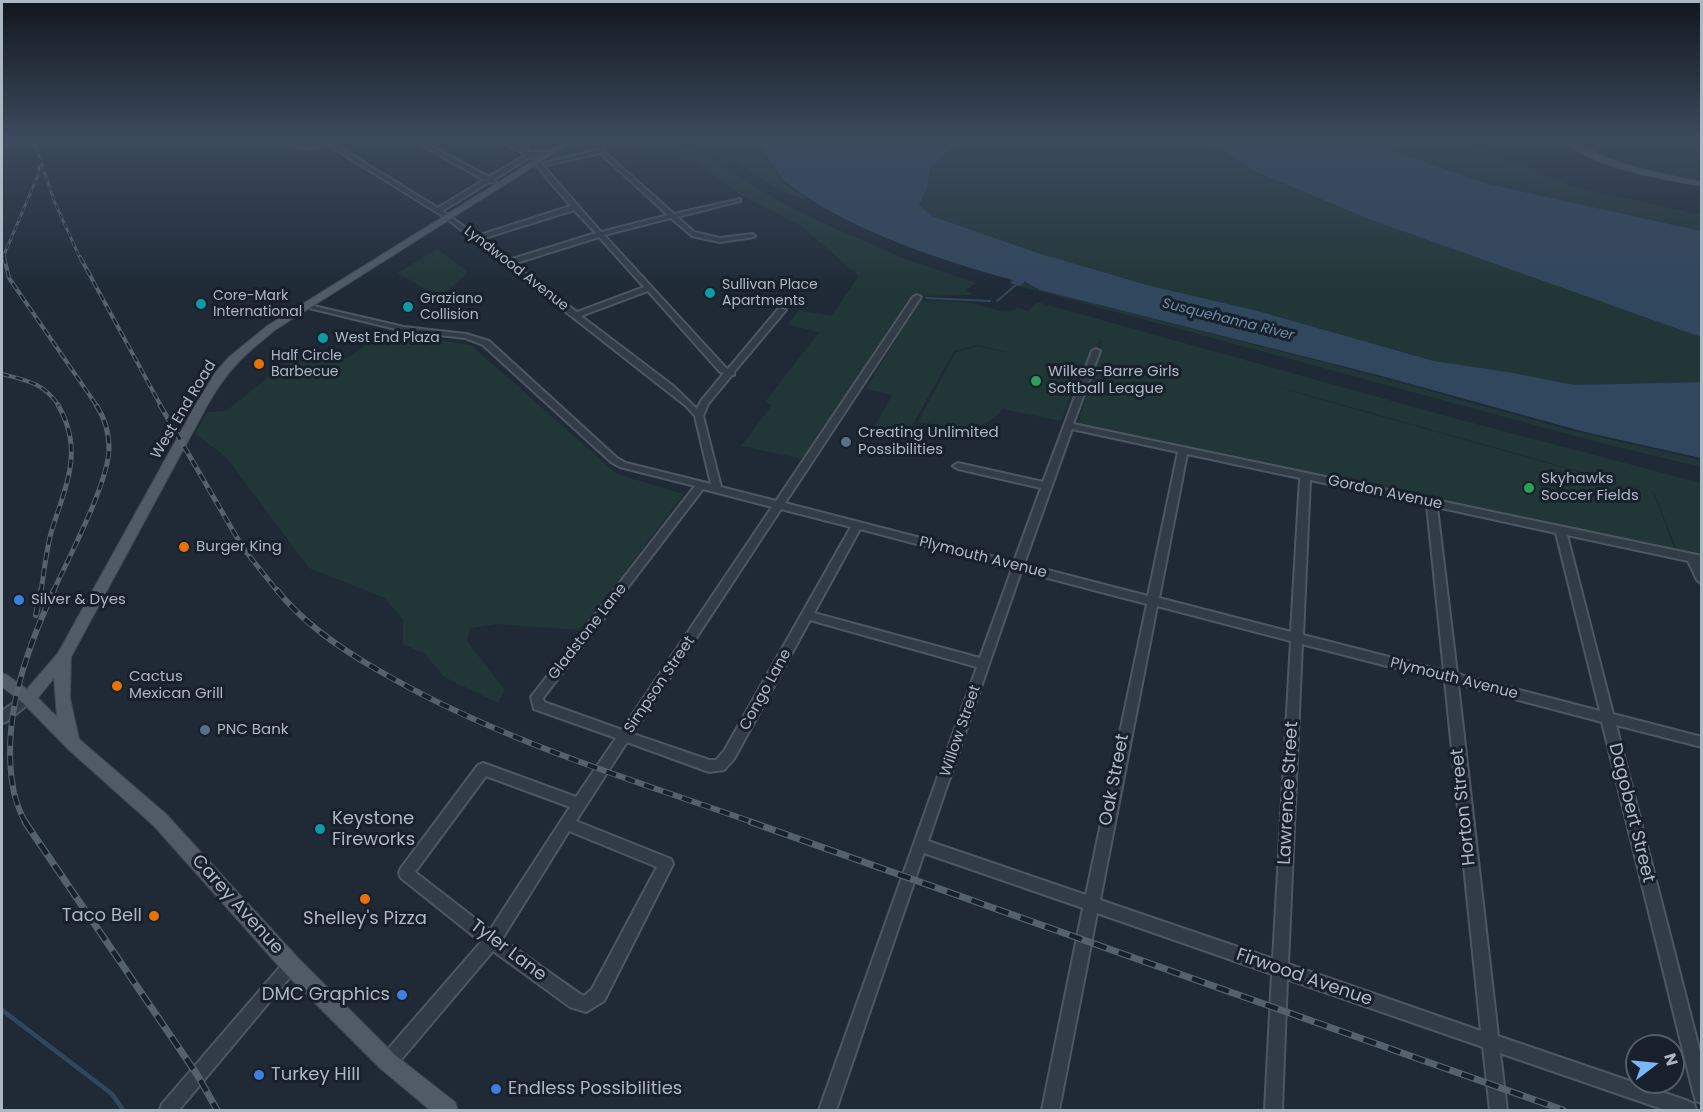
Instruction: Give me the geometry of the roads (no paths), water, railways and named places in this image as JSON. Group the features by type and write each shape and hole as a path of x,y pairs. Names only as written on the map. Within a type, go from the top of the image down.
{"main road":[{"name":"West End Road","path":"444,213 459,207 480,191"},
{"name":"West End Road","path":"28,698 63,657 219,375 251,342 444,213 485,191"},
{"path":"63,657 60,686 62,712 75,745"},
{"name":"Carey Avenue","path":"2,680 28,698 75,745 160,819 291,965 388,1062 447,1110"}],"street":[{"name":"Lyndwood Avenue","path":"407,191 444,213 577,315 669,387 699,416"},
{"path":"564,191 723,370 730,373"},
{"path":"645,191 696,236 720,240 752,236"},
{"path":"508,263 600,234 738,201"},
{"path":"476,238 576,207"},
{"path":"577,315 649,288"},
{"name":"Simpson Street","path":"388,1062 492,941 579,804 917,297"},
{"name":"Plymouth Avenue","path":"305,306 404,329 466,336 486,344 614,460 623,465 1701,742"},
{"path":"717,490 699,416 704,403 782,310"},
{"name":"Willow Street","path":"827,1110 1046,486 1096,351"},
{"name":"Gordon Avenue","path":"1069,426 1697,560"},
{"name":"Oak Street","path":"1050,1110 1151,602 1184,450"},
{"path":"958,466 1046,486"},
{"name":"Lawrence Street","path":"1273,1110 1305,476"},
{"name":"Gladstone Lane","path":"625,738 538,705 537,697 700,486"},
{"name":"Horton Street","path":"1432,503 1498,1110"},
{"name":"Congo Lane","path":"625,738 709,766 719,766 729,755 857,526"},
{"name":"Dagobert Street","path":"1561,531 1701,1095"},
{"path":"1697,560 1701,580"},
{"path":"808,615 984,664"},
{"path":"2,718 28,698"},
{"name":"Tyler Lane","path":"567,824 666,864 598,995 586,1004 576,1001 492,941 406,873 483,769 579,804"},
{"name":"Firwood Avenue","path":"921,845 1491,1044 1688,1110"},
{"path":"171,1107 291,965"}],"water":[{"name":"Susquehanna River","path":"799,191 926,191 919,205 931,216 1038,253 1147,285 1258,311 1434,361 1575,385 1701,382 1701,458 1585,432 1378,375 1040,290 1025,282 1020,286 1010,283 1013,280 957,264 896,242 837,215"},
{"path":"1302,191 1519,191 1701,231 1701,337 1369,219"}],"waterway":[{"path":"997,301 1017,284"},
{"path":"926,298 990,301"},
{"path":"2,1010 112,1094 123,1110"}],"railway":[{"path":"5,258 4,255 31,191"},
{"path":"51,191 80,258"},
{"path":"4,257 9,278 97,406"},
{"path":"80,257 161,406"},
{"path":"2,374 28,381 41,388 59,406"},
{"path":"41,592 49,540 70,469 70,438 58,405"},
{"path":"53,592 87,521 107,464 109,449 107,431 96,405"},
{"path":"160,405 243,548 278,592"},
{"path":"36,615 41,590"},
{"path":"26,823 14,793 10,741 13,715 25,663 54,590"},
{"path":"277,590 310,624 336,643 421,694 561,755 755,823"},
{"path":"25,822 198,1076 217,1110"},
{"path":"751,822 1563,1110"}],"place":[{"name":"Sullivan Place Apartments","path":"710,293"},
{"name":"Core-Mark International","path":"201,304"},
{"name":"Graziano Collision","path":"408,307"},
{"name":"West End Plaza","path":"323,338"},
{"name":"Half Circle Barbecue","path":"259,364"},
{"name":"Wilkes-Barre Girls Softball League","path":"1036,381"},
{"name":"Creating Unlimited Possibilities","path":"846,442"},
{"name":"Skyhawks Soccer Fields","path":"1529,488"},
{"name":"Burger King","path":"184,547"},
{"name":"Silver & Dyes","path":"19,600"},
{"name":"Cactus Mexican Grill","path":"117,686"},
{"name":"PNC Bank","path":"205,730"},
{"name":"Keystone Fireworks","path":"320,829"},
{"name":"Shelley's Pizza","path":"365,899"},
{"name":"Taco Bell","path":"154,916"},
{"name":"DMC Graphics","path":"402,995"},
{"name":"Turkey Hill","path":"259,1075"},
{"name":"Endless Possibilities","path":"496,1089"}]}
